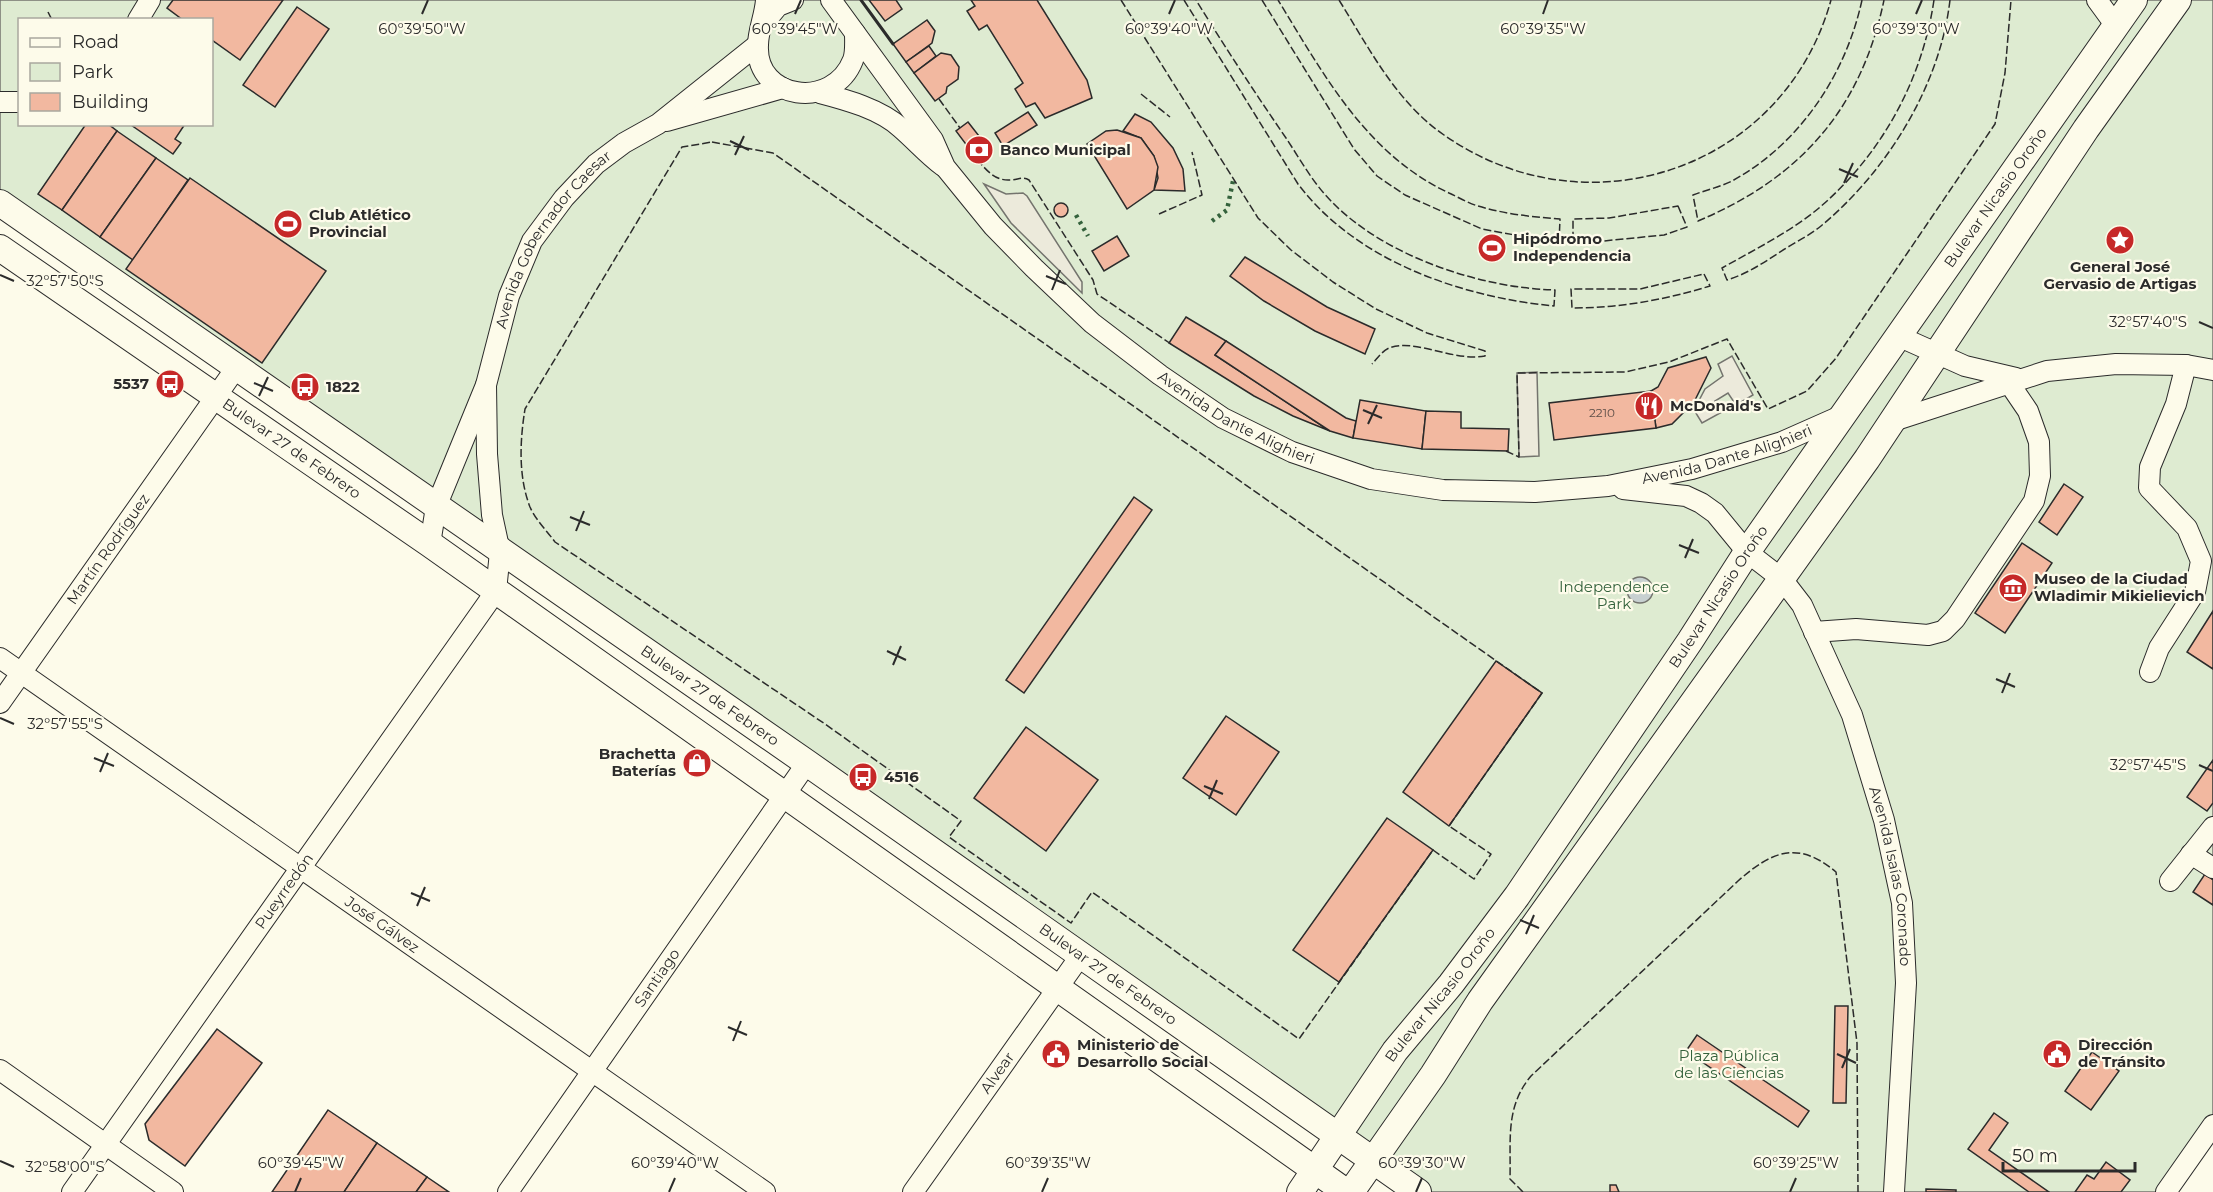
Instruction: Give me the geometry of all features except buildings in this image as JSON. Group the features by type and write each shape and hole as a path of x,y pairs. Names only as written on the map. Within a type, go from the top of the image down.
{"main road":[{"name":"Bulevar Nicasio Oroño","path":"1300,1192 1395,1051 1451,984 1517,896 1690,641 1747,552 2134,0"},
{"path":"1348,1192 1373,1161 1480,1001 1893,421 2086,129 2178,0"},
{"name":"Bulevar 27 de Febrero","path":"0,203 807,763 1418,1192"},
{"name":"Bulevar 27 de Febrero","path":"0,248 430,543 1348,1192"}],"street":[{"path":"139,18 150,0"},
{"path":"766,0 758,45 761,63 769,78 783,88"},
{"path":"763,24 778,6 793,0"},
{"path":"2097,0 2116,26"},
{"name":"Avenida Dante Alighieri","path":"830,2 933,140 945,167"},
{"path":"820,93 842,80 854,58 855,33"},
{"name":"Avenida Gobernador Caesar","path":"430,543 436,507 486,385 509,296 532,241 564,198 596,164 624,143 658,124 758,45"},
{"name":"Avenida Dante Alighieri","path":"783,88 801,94 820,93 873,111 900,127 920,149 945,167 993,226 1092,323 1223,418 1292,452 1371,479 1443,490 1535,492 1608,486 1735,458 1782,442 1843,415"},
{"name":"Avenida Gobernador Caesar","path":"658,124 783,88"},
{"path":"0,102 18,102"},
{"path":"1898,336 1975,369 2016,381"},
{"path":"1893,421 2048,371 2116,364 2186,365 2213,370"},
{"path":"2150,672 2159,648 2195,592 2201,561 2187,528 2149,488 2150,467 2176,404 2186,365"},
{"name":"Martín Rodríguez","path":"0,703 236,368"},
{"path":"1814,632 1856,629 1928,635 1943,631 1955,619 2034,501 2040,476 2039,442 2016,381"},
{"name":"Avenida Gobernador Caesar","path":"486,385 487,454 492,515 500,552 496,591"},
{"name":"Avenida Dante Alighieri","path":"1608,486 1686,496 1701,503 1715,513 1747,552 1782,579"},
{"name":"Avenida Isaías Coronado","path":"1782,579 1802,605 1852,715 1884,820 1902,903 1906,983 1894,1192"},
{"name":"Pueyrredón","path":"72,1192 496,591"},
{"name":"José Gálvez","path":"0,658 765,1192"},
{"name":"Santiago","path":"508,1192 807,763"},
{"path":"2169,880 2213,827"},
{"path":"2191,854 2213,868"},
{"name":"Alvear","path":"914,1192 1082,955"},
{"path":"0,1070 173,1192"},
{"path":"2166,1192 2213,1125"}],"green space":[{"name":"Independence Park","path":"0,0 2213,0 2213,1125 2166,1192 1418,1192 0,203"}],"shaded area":[{"path":"984,184 1006,194 1023,193 1027,196 1082,282 1082,293 1011,223"},
{"path":"1732,356 1753,395 1736,405 1728,393 1715,401 1722,412 1702,423 1694,410 1705,389 1723,376 1718,364"},
{"path":"1537,372 1539,456 1519,457 1517,373"},
{"path":"1640,577 1649,581 1653,590 1649,599 1640,603 1631,599 1627,590 1631,581"}],"hedge":[{"path":"1212,221 1227,210 1233,181"},
{"path":"1076,215 1088,236"}],"fence":[{"path":"1121,0 1258,218 1291,250 1333,282 1376,309 1427,333 1485,351 1485,356 1473,357 1399,346 1386,349 1372,364"},
{"path":"1184,0 1298,184 1322,211 1349,234 1380,254 1447,284 1483,294 1554,306 1555,290 1496,283 1435,265 1405,253 1353,221 1324,194 1313,179 1196,0"},
{"path":"1262,0 1354,149 1377,176 1405,195 1482,229 1559,243 1560,219 1508,213 1474,205 1420,177 1394,157 1371,135 1330,84 1278,0"},
{"path":"1339,0 1398,90 1427,122 1444,135 1500,165 1558,180 1617,181 1674,169 1726,144 1771,107 1807,59 1831,0"},
{"path":"1862,0 1855,28 1832,80 1799,127 1779,148 1756,166 1732,181 1693,195 1698,221 1734,204 1767,184 1796,161 1821,136 1842,107 1860,75 1874,39 1884,0"},
{"path":"1934,0 1920,59 1909,87 1895,114 1861,165 1808,217 1722,268 1727,280 1756,267 1817,229 1868,180 1906,125 1922,95 1935,64 1950,0"},
{"path":"1506,451 1519,457 1517,373 1625,372 1669,362 1727,339 1768,409 1807,391 1836,358 1995,124 2005,73 2011,0"},
{"path":"48,12 51,18"},
{"path":"1141,94 1170,117"},
{"path":"939,99 960,128"},
{"path":"712,142 773,153 1542,693 1449,826 1491,854 1474,879 1433,850 1299,1039 1092,892 1071,923 949,837 961,821 825,724 555,542 535,516 523,483 521,445 525,409 682,147 712,142"},
{"path":"1159,214 1202,195 1192,152"},
{"path":"977,159 995,177 1005,180 1024,178 1029,180 1093,280 1097,294 1171,344"},
{"path":"1678,206 1687,227 1664,235 1573,244 1573,219 1609,218 1678,206"},
{"path":"1704,274 1710,286 1693,291 1625,305 1572,308 1571,289 1640,289 1704,274"},
{"path":"1523,1192 1510,1179 1510,1137 1517,1100 1531,1076 1738,881 1762,862 1786,853 1809,856 1836,872 1857,1043 1858,1192"}],"wall":[{"path":"861,0 893,44"}],"place":[{"name":"Banco Municipal","path":"979,150"},
{"name":"Club Atlético Provincial","path":"288,224"},
{"name":"General José Gervasio de Artigas","path":"2120,240"},
{"name":"Hipódromo Independencia","path":"1492,248"},
{"name":"5537","path":"170,384"},
{"name":"1822","path":"305,387"},
{"name":"McDonald's","path":"1649,406"},
{"name":"Museo de la Ciudad Wladimir Mikielievich","path":"2013,588"},
{"name":"Brachetta Baterías","path":"697,763"},
{"name":"4516","path":"863,777"},
{"name":"Ministerio de Desarrollo Social","path":"1056,1054"},
{"name":"Dirección de Tránsito","path":"2057,1054"}],"park label":[{"name":"Plaza Pública de las Ciencias","path":"1729,1064"}]}
